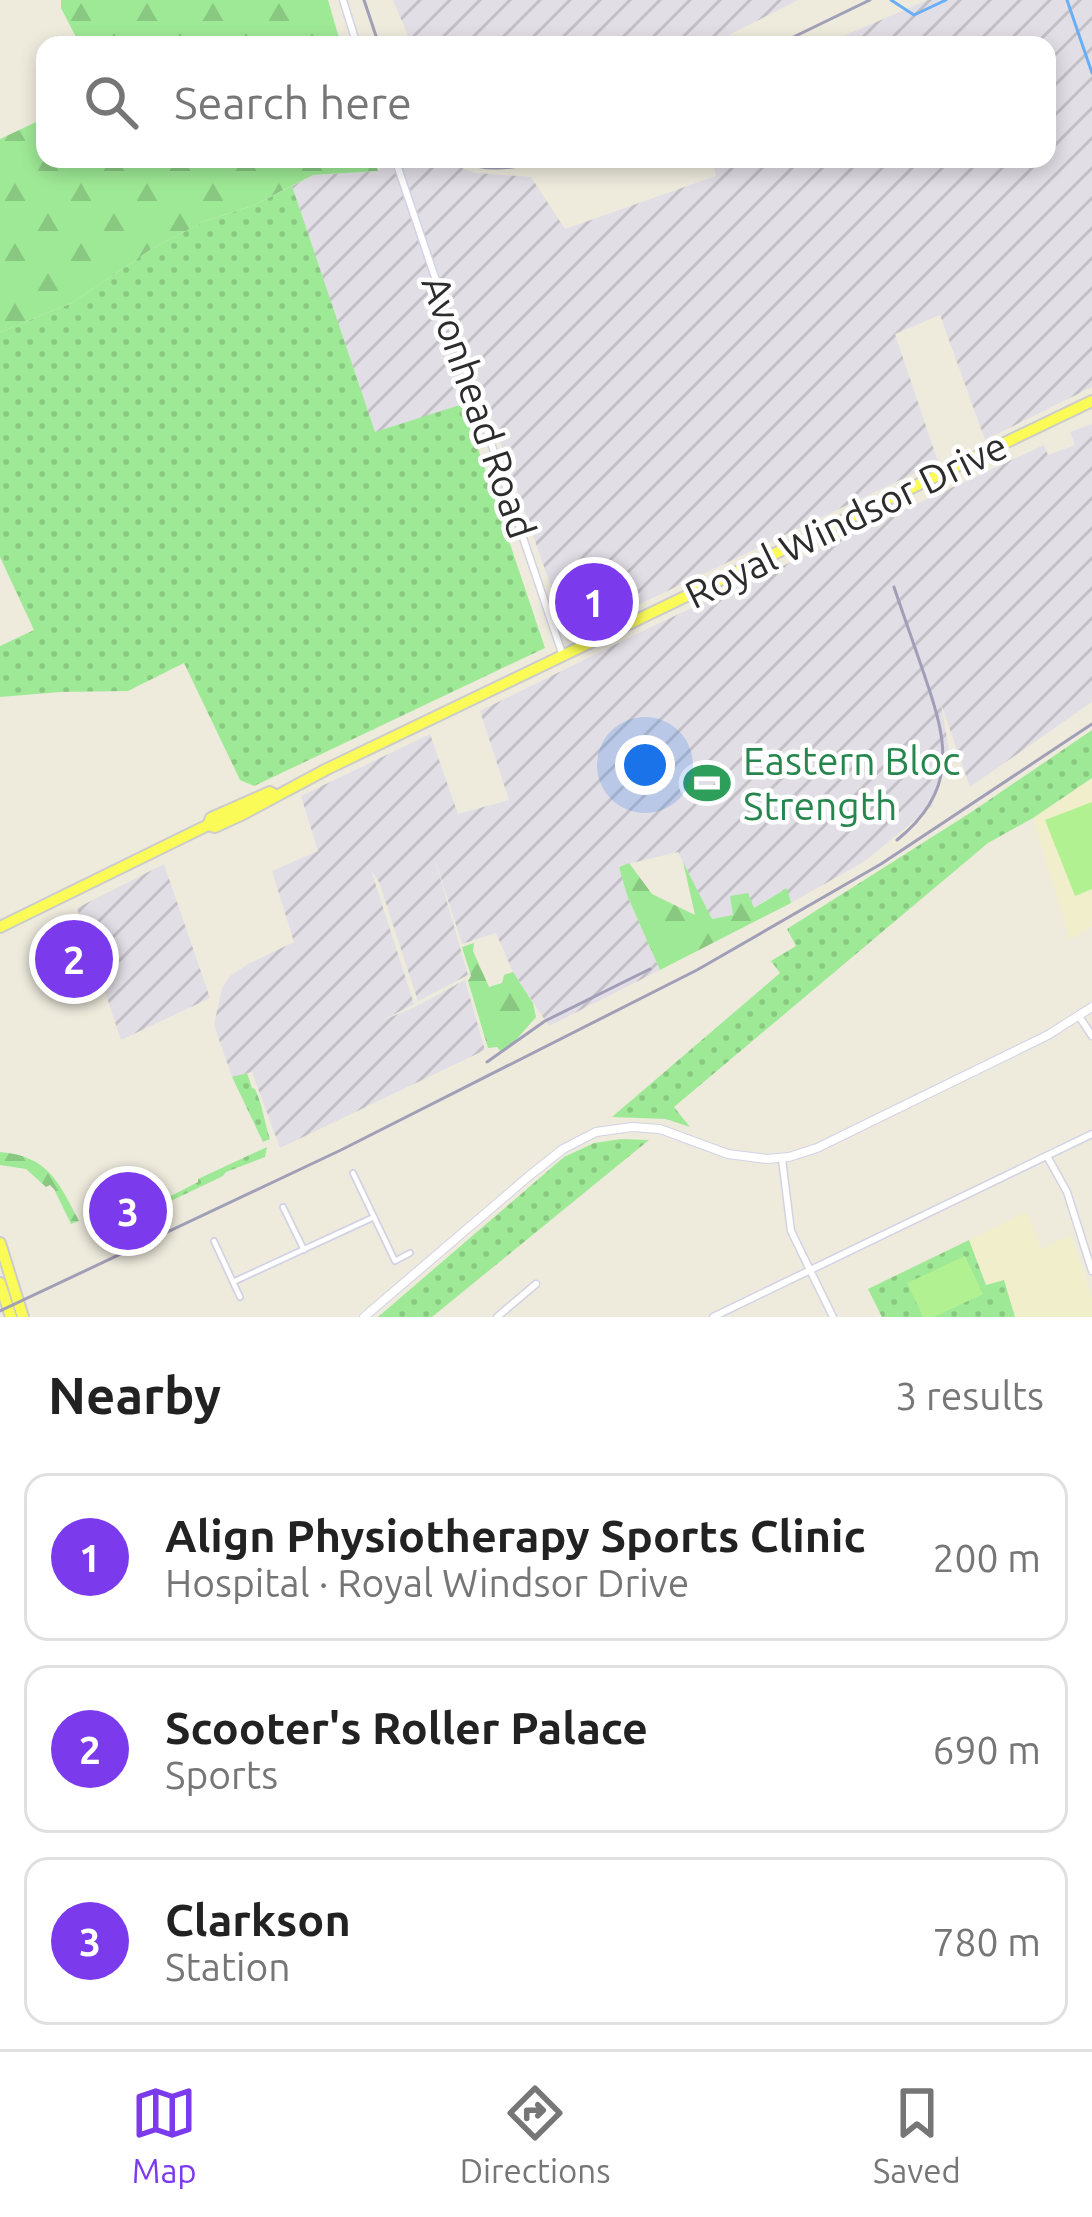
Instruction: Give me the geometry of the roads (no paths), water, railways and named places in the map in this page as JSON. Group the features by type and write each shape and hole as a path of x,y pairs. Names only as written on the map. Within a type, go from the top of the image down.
{"main road":[{"name":"Royal Windsor Drive","path":"4,928 208,825 215,827 273,800 275,794 1092,401"},
{"path":"0,1244 23,1317"},
{"path":"0,1283 11,1317"}],"street":[{"path":"344,0 354,36"},
{"name":"Avonhead Road","path":"398,168 563,656"},
{"path":"364,1317 529,1176 563,1149 596,1132 660,1129 728,1154 782,1159 817,1148 1034,1042 1092,1007"},
{"path":"1079,1016 1092,1036"},
{"path":"713,1317 1092,1134"},
{"path":"1047,1156 1066,1192 1092,1271"},
{"path":"782,1159 791,1231 833,1317"},
{"path":"352,1173 394,1261 410,1253"},
{"path":"283,1207 304,1250"},
{"path":"233,1282 374,1217"},
{"path":"214,1240 240,1297"},
{"path":"296,1254 301,1265"},
{"path":"503,1315 536,1285"}],"waterway":[{"path":"891,0 914,15 946,0"},
{"path":"1067,0 1092,73"}],"railway":[{"path":"364,0 376,36"},
{"path":"796,36 870,0"},
{"path":"894,587 933,701 942,745 939,784 917,822 897,840"},
{"path":"0,1311 341,1150 697,970 881,864 1092,724"},
{"path":"487,1062 545,1021 650,969"}],"place":[{"name":"Align Physiotherapy Sports Clinic","path":"594,602"},
{"name":"Eastern Bloc Strength","path":"707,783"},
{"name":"Scooter's Roller Palace","path":"74,959"},
{"name":"Clarkson","path":"128,1211"}]}
